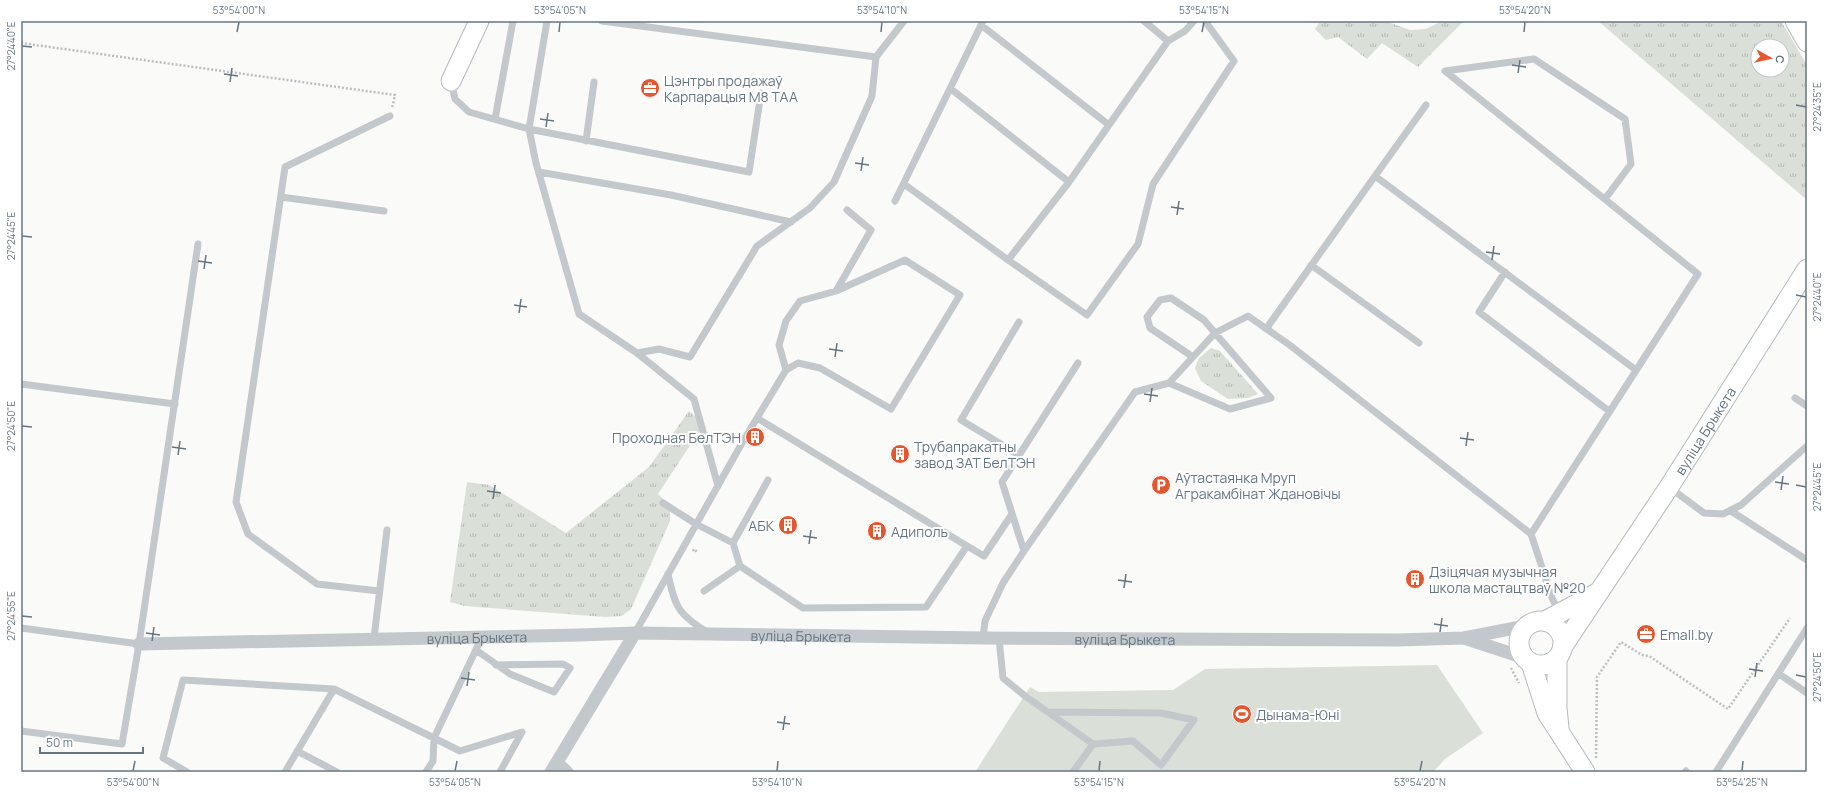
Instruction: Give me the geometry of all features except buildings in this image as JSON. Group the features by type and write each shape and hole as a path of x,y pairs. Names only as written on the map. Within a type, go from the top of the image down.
{"street":[{"path":"451,81 479,21"},
{"path":"1795,21 1807,42"},
{"name":"вуліца Брыкета","path":"1560,652 1669,487 1807,268"},
{"name":"вуліца Брыкета","path":"139,644 635,633 983,638 1397,640 1464,638 1545,620 1600,591"},
{"path":"1560,735 1557,708 1560,652 1563,637 1553,624 1545,620 1524,630 1520,637 1519,644 1522,663 1547,713 1560,735 1591,766"},
{"path":"567,772 554,768 635,633"},
{"name":"вуліца Брыкета","path":"1464,638 1522,663"},
{"path":"1522,663 1544,665 1560,652"}],"lane":[{"path":"495,119 513,21"},
{"path":"547,21 529,129 539,172 579,314 637,353 694,399 718,486"},
{"path":"602,21 876,57"},
{"path":"637,353 659,349 690,357 757,246 810,208 834,182 872,96 876,57 904,21"},
{"path":"1144,21 1168,41"},
{"path":"1008,260 1069,182 1168,41 1185,31 1194,21"},
{"path":"904,184 1008,260 1087,315 1138,244 1153,184 1234,61 1205,21"},
{"path":"895,201 982,23 1109,125"},
{"path":"1531,534 1698,274 1446,71 1534,59 1626,119 1631,164 1605,199"},
{"path":"451,81 455,99 469,112 529,129 749,172 761,93"},
{"path":"586,141 594,82"},
{"path":"951,89 1069,182"},
{"path":"1266,329 1426,105"},
{"path":"379,591 317,584 248,534 236,502 285,167 390,116"},
{"path":"539,172 671,194 790,222"},
{"path":"1374,176 1636,370"},
{"path":"281,197 384,211"},
{"path":"836,292 871,230 847,210"},
{"path":"21,731 122,744 139,644 198,244"},
{"path":"635,633 696,524 786,370 798,363 820,368 891,409 960,295 905,260 836,292 800,301 786,321 779,345 786,370"},
{"path":"1312,265 1419,343"},
{"path":"1505,272 1479,312 1609,411"},
{"path":"1169,383 1230,409 1271,398 1204,320 1171,298 1160,300 1147,317 1150,328 1193,357"},
{"path":"983,638 985,621 1003,583 1024,550 1135,392 1169,383 1215,333 1248,316 1291,346 1531,534 1552,598 1545,620"},
{"path":"1019,322 961,420 1019,455"},
{"path":"1024,550 1002,482 1078,363"},
{"path":"21,384 175,404"},
{"path":"1795,398 1807,406"},
{"path":"757,418 984,556 1012,514"},
{"path":"1669,487 1704,513 1723,514 1741,505 1807,446"},
{"path":"733,544 768,480"},
{"path":"663,503 696,524 733,544 740,566 803,608 926,607 967,546"},
{"path":"1731,511 1807,560"},
{"path":"374,638 387,530"},
{"path":"704,591 740,566"},
{"path":"668,574 676,605 684,616 709,634"},
{"path":"21,628 139,644"},
{"path":"1716,772 1807,628"},
{"path":"426,772 433,761 434,738 482,637"},
{"path":"999,638 1003,678 1048,712 1093,744 1133,741 1161,765 1194,720 1161,714 1048,712"},
{"path":"476,650 496,665 510,674 554,692 570,668 563,664 496,665"},
{"path":"1779,674 1807,693"},
{"path":"187,772 164,758 182,680 334,689 460,751 522,732 500,772"},
{"path":"285,772 334,689"},
{"path":"1073,772 1093,744"},
{"path":"298,751 337,772"}],"path":[{"path":"21,43 395,95 390,116"},
{"path":"1591,766 1598,677 1621,642 1642,655 1649,656 1728,709 1790,618"},
{"path":"1521,686 1522,663"}],"green space":[{"path":"1320,21 1385,21 1410,30 1426,29 1442,21 1464,21 1418,67 1382,43 1367,59 1338,37 1326,40 1315,29"},
{"path":"1598,21 1781,21 1807,65 1807,200"},
{"path":"1211,348 1220,351 1258,394 1248,398 1228,399 1201,381 1195,368 1199,358"},
{"path":"689,411 704,424 658,494 670,505 670,521 631,609 622,616 605,617 465,606 450,602 467,482 489,485 566,533 649,467"},
{"name":"Дынама-Юні","path":"1437,665 1483,733 1445,759 1433,772 975,772 1030,687 1039,692 1173,690 1205,669"}],"place":[{"name":"Цэнтры продажаў Карпарацыя М8 ТАА","path":"650,88"},
{"name":"Проходная БелТЭН","path":"755,437"},
{"name":"Трубапракатны завод ЗАТ БелТЭН","path":"900,454"},
{"name":"Аўтастаянка Мруп Агракамбінат Ждановічы","path":"1161,485"},
{"name":"АБК","path":"788,525"},
{"name":"Адиполь","path":"877,531"},
{"name":"Дзіцячая музычная школа мастацтваў №20","path":"1415,579"},
{"name":"Emall.by","path":"1646,634"},
{"name":"Дынама-Юні","path":"1242,714"}]}
